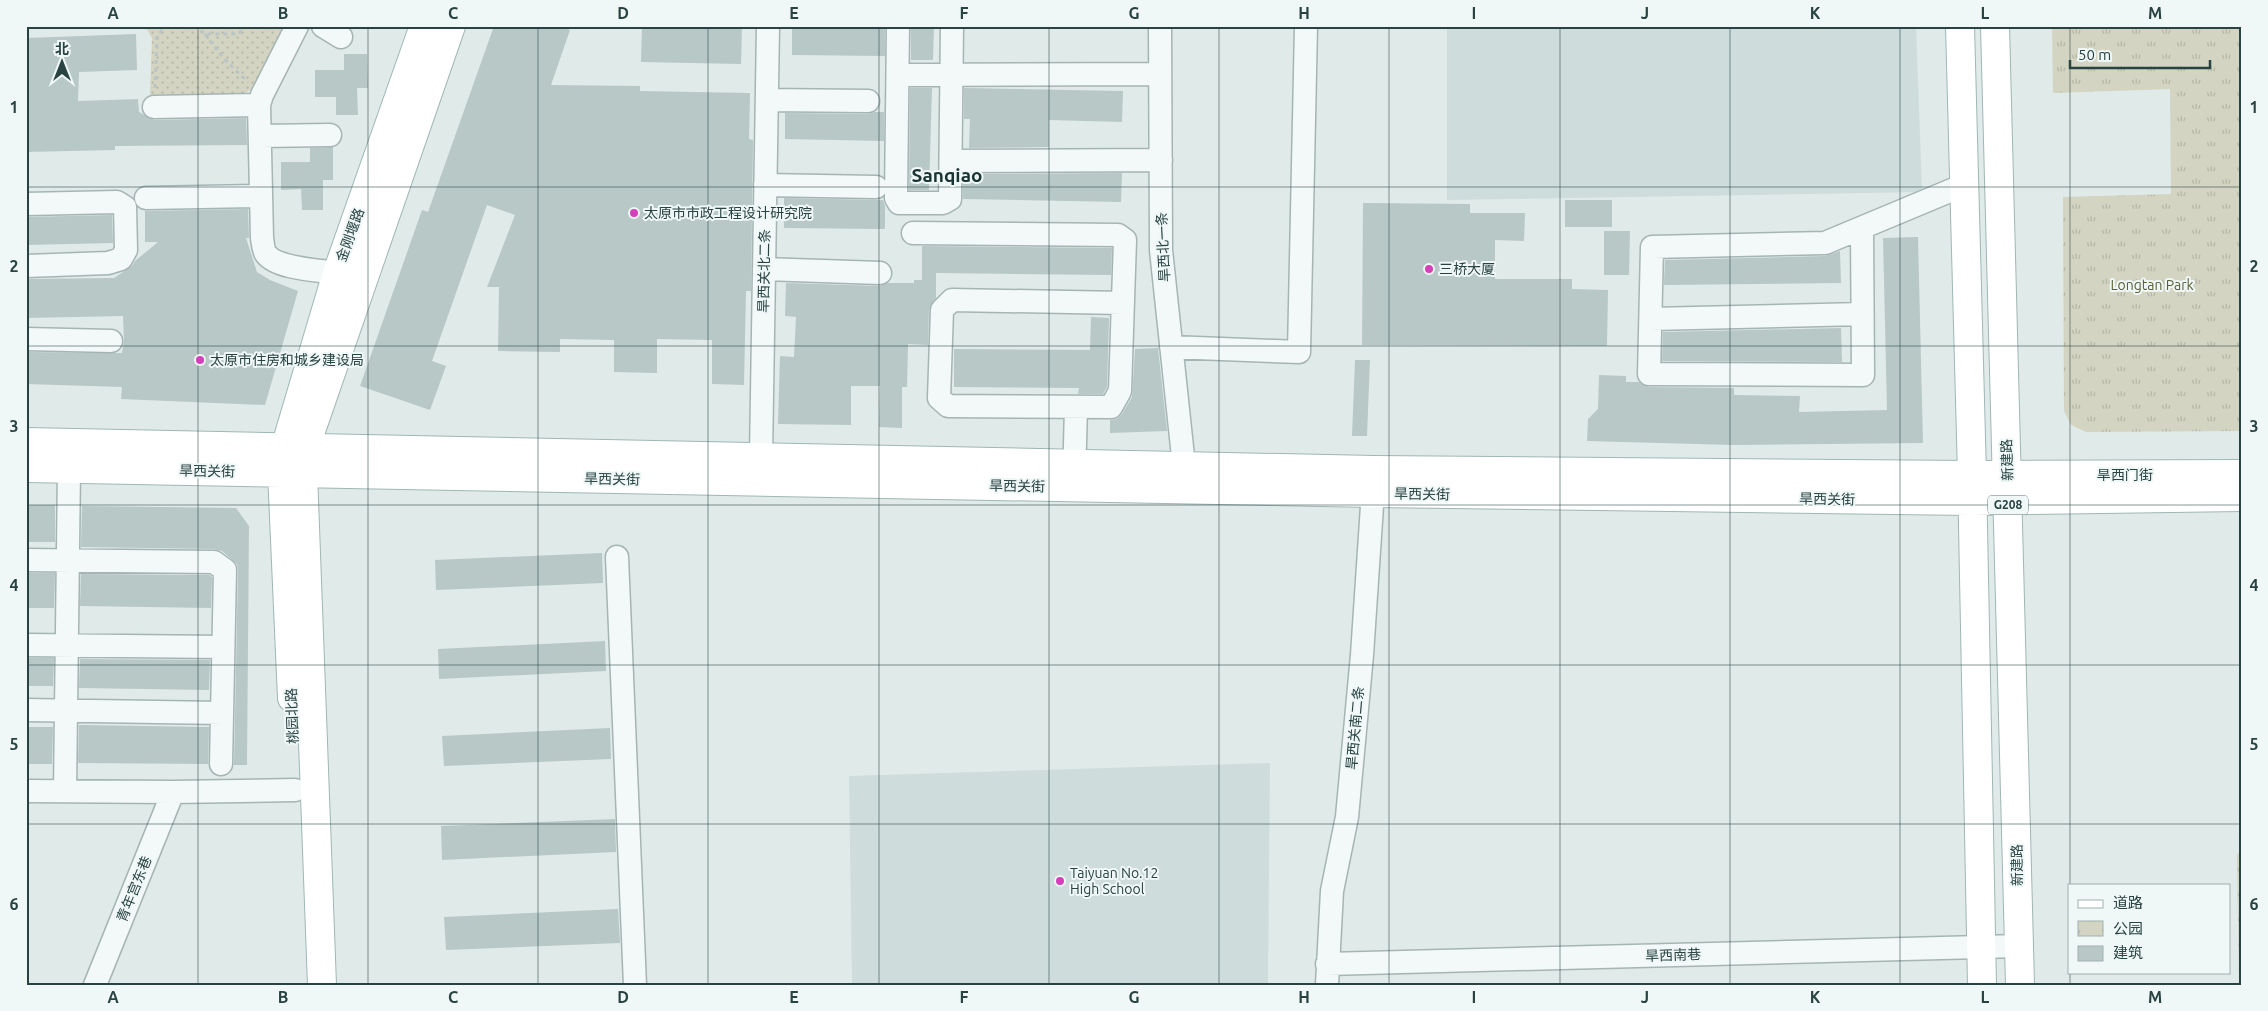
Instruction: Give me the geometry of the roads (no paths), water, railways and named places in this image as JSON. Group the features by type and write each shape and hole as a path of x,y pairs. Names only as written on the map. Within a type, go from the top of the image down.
{"main road":[{"name":"金刚堰路","path":"294,460 337,273 424,26"},
{"path":"322,985 294,460 451,26"},
{"name":"G208","path":"1960,26 1982,985"},
{"name":"新建路","path":"1995,26 2020,985"},
{"name":"旱西关街","path":"26,442 294,460 1374,482 2008,487"},
{"name":"旱西关街","path":"26,468 70,469 294,460 761,456 1074,476 1184,466 1374,482"},
{"name":"桃园北路","path":"294,460 295,790 303,985"},
{"name":"旱西门街","path":"2008,487 2242,474"},
{"name":"旱西门街","path":"2008,487 2242,497"}],"street":[{"path":"297,26 260,100 262,238 266,254 277,262 290,266 337,273"},
{"name":"旱西关北二条","path":"761,456 768,26"},
{"path":"898,26 896,198 899,203 943,203 950,199 952,26"},
{"name":"旱西北一条","path":"1160,26 1161,250 1184,466"},
{"path":"1171,346 1299,352 1306,26"},
{"path":"898,75 1160,74"},
{"path":"154,107 260,100"},
{"path":"767,100 868,102"},
{"path":"260,136 330,135"},
{"path":"950,161 1161,160"},
{"path":"765,185 876,187"},
{"path":"1862,229 1863,375 1649,374 1652,247 1825,243 1964,185"},
{"path":"146,198 261,196"},
{"path":"26,204 117,202 125,207 126,250 121,258 108,263 26,266"},
{"path":"913,232 1118,235 1125,240 1123,304 1120,391 1111,407 948,406 940,398 942,310 952,300 1123,304"},
{"path":"764,269 880,273"},
{"path":"1651,319 1862,314"},
{"path":"26,339 112,341"},
{"path":"1074,476 1076,407"},
{"path":"65,791 70,469"},
{"name":"旱西关南二条","path":"1327,974 1332,891 1347,817 1374,482"},
{"path":"617,557 635,985"},
{"path":"26,560 214,562 225,570 221,764"},
{"path":"26,645 224,647"},
{"path":"26,710 222,713"},
{"path":"26,791 173,792 295,790"},
{"name":"青年宫东巷","path":"96,985 173,792"},
{"name":"旱西南巷","path":"1327,974 2019,946"}],"place":[{"name":"太原市市政工程设计研究院","path":"634,213"},
{"name":"三桥大厦","path":"1429,269"},
{"name":"太原市住房和城乡建设局","path":"200,360"},
{"name":"Taiyuan No.12 High School","path":"1060,881"}],"district":[{"name":"Sanqiao","path":"947,175"}],"park label":[{"name":"Longtan Park","path":"2152,285"}]}
